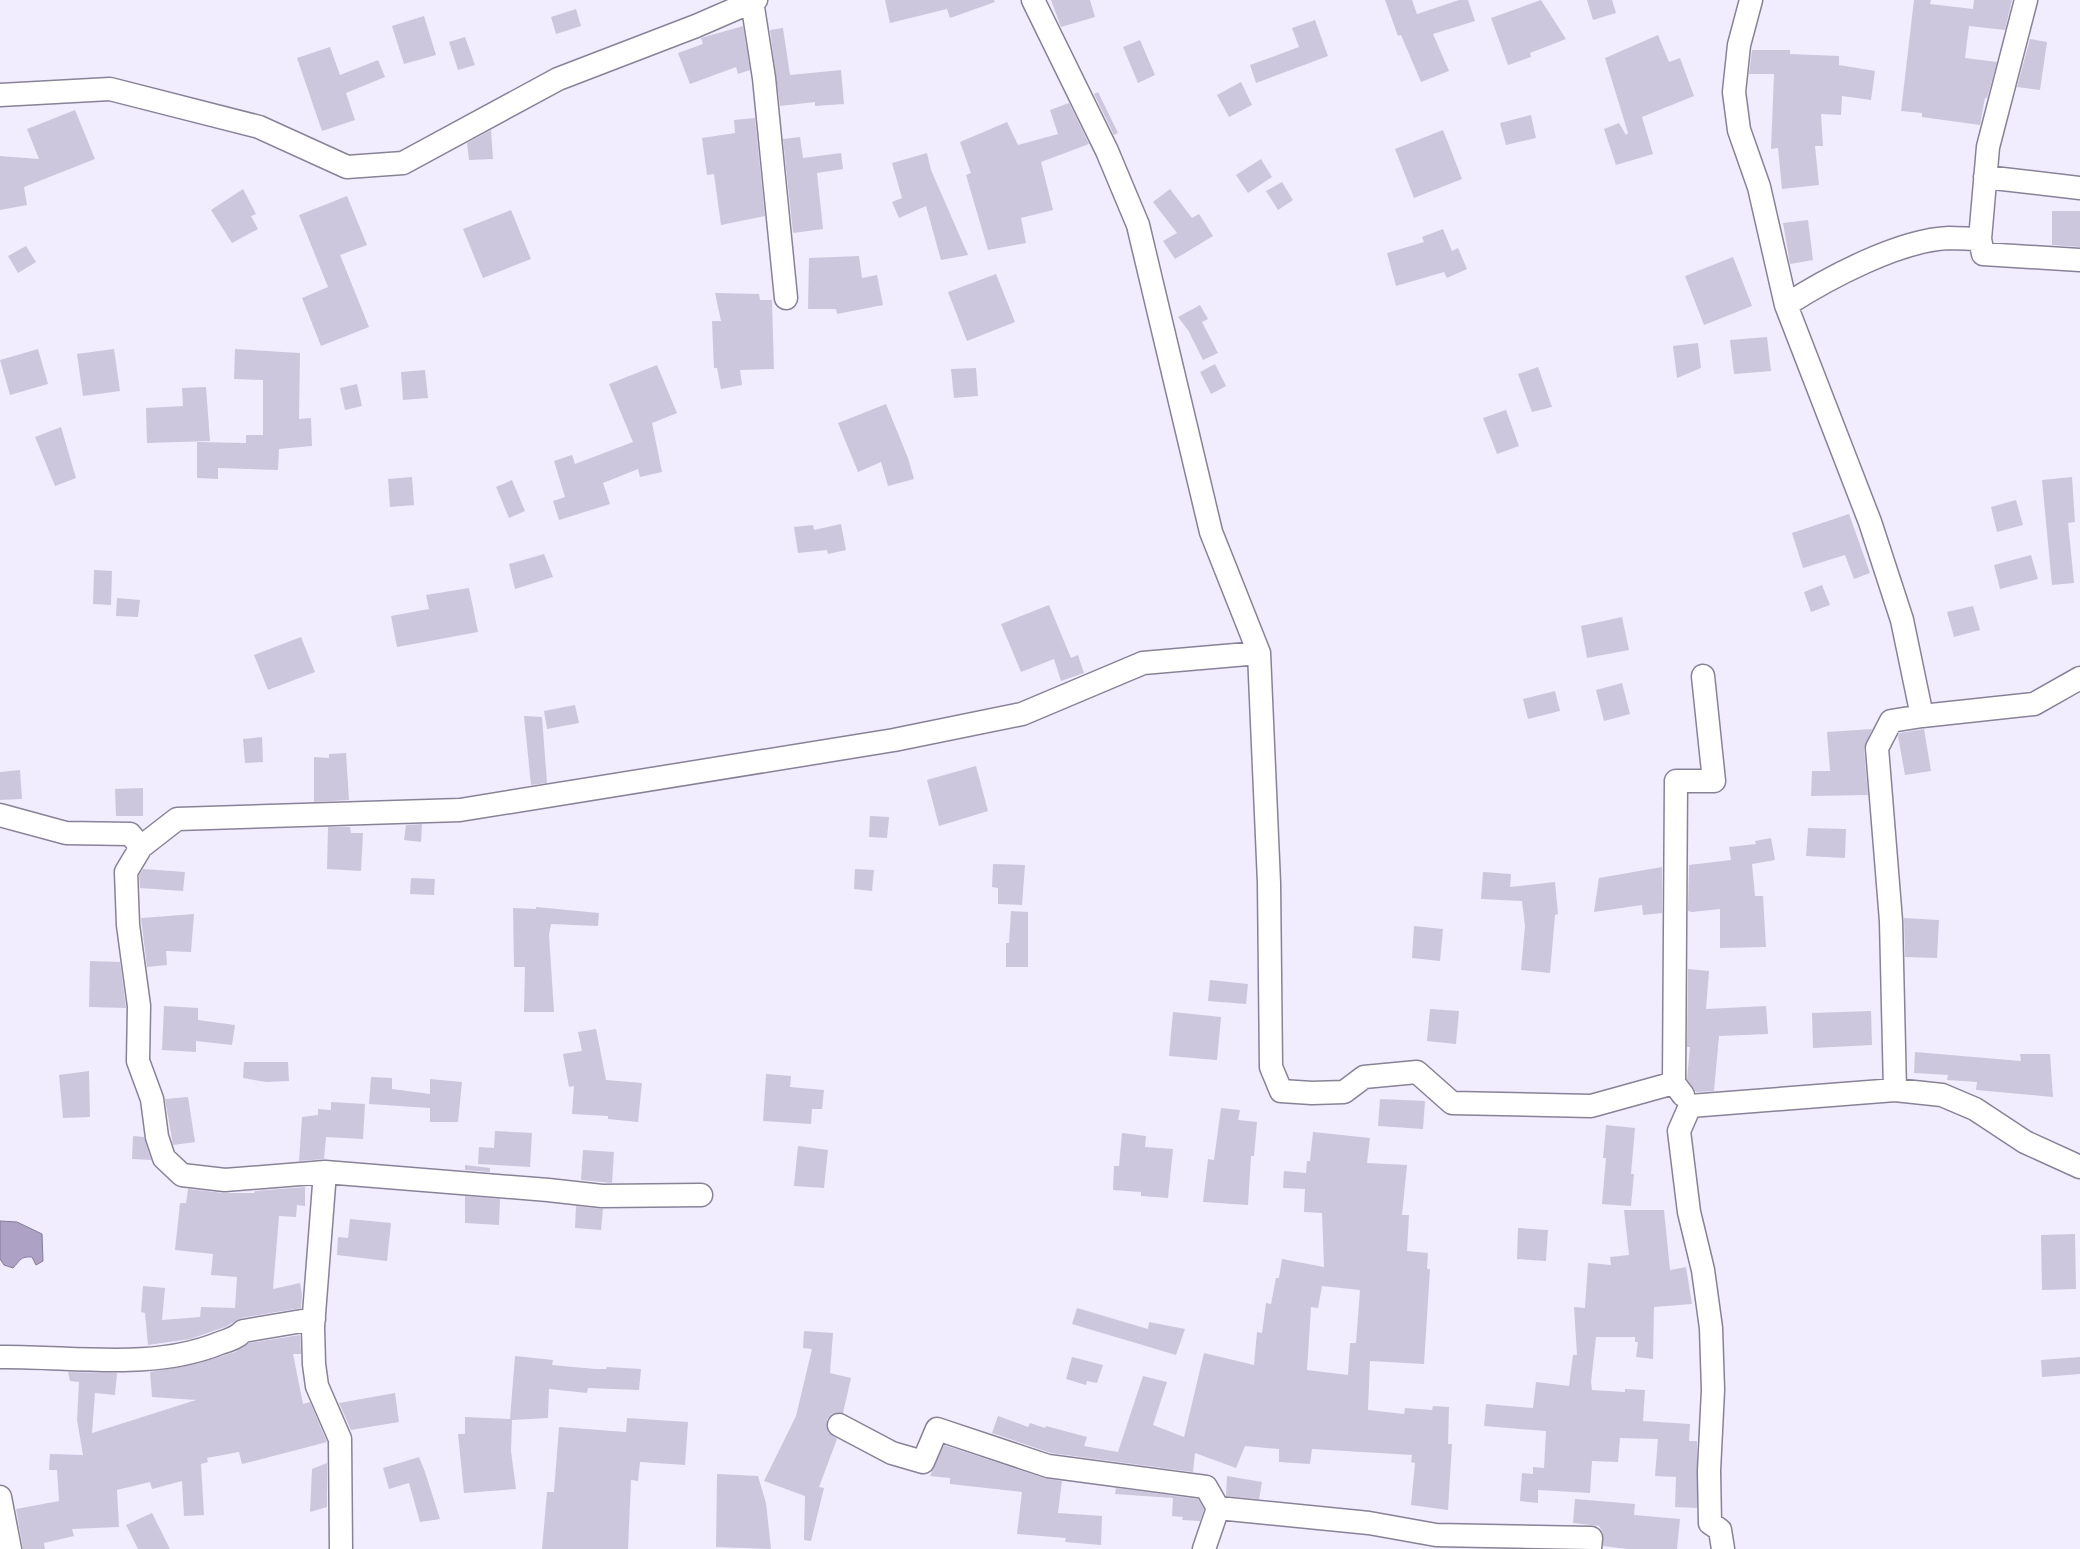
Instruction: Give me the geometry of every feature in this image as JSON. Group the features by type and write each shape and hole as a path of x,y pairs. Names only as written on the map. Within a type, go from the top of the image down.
{"street":[{"path":"1033,0 1107,151 1138,226 1211,532 1259,653 1269,883 1271,1067 1281,1091 1312,1093 1344,1092 1364,1077 1417,1072 1452,1103 1591,1106 1674,1083"},
{"path":"1751,0 1739,45 1734,92 1739,130 1759,187 1786,305 1870,522 1902,620 1922,716"},
{"path":"2026,0 1988,147 1980,239 1983,254 2080,260"},
{"path":"0,95 110,89 259,127 347,167 403,164 558,79 696,26 754,1 764,78 786,298"},
{"path":"1985,177 2080,188"},
{"path":"1786,305 1817,285 1866,262 1913,245 1948,238 1980,239"},
{"path":"701,1195 602,1196 325,1172 225,1180 182,1175 164,1158 157,1137 152,1099 138,1061 139,1006 128,925 126,872 141,847 177,819 460,810 894,740 1022,714 1143,663 1259,653"},
{"path":"1690,1106 1674,1083 1676,781 1714,781 1703,676"},
{"path":"1895,1090 1891,921 1877,748 1890,721 2034,704 2080,678"},
{"path":"0,815 66,833 130,834 141,847"},
{"path":"1690,1106 1895,1090 1942,1096 1975,1110 2025,1142 2080,1167"},
{"path":"1690,1106 1678,1131 1689,1212 1703,1270 1711,1328 1713,1390 1709,1470 1710,1523 1720,1530 1723,1549"},
{"path":"325,1172 314,1319 314,1364 317,1386 340,1439 341,1549"},
{"path":"0,1357 114,1360 166,1358 209,1348 238,1336 243,1331 314,1319"},
{"path":"839,1425 892,1453 922,1462 937,1429 1048,1466 1206,1487 1218,1508 1204,1549"},
{"path":"0,1497 10,1549"},
{"path":"1218,1508 1369,1523 1436,1535 1591,1538 1590,1549"}],"shaded area":[{"path":"0,1221 17,1222 42,1234 43,1261 36,1265 32,1257 25,1257 13,1268 4,1265 0,1259"}],"building":[{"path":"885,0 994,0 995,2 950,18 947,9 890,23"},
{"path":"1051,0 1090,0 1095,17 1061,27"},
{"path":"1385,0 1412,0 1417,14 1459,0 1468,0 1475,21 1433,34 1449,71 1421,82 1401,35 1398,36"},
{"path":"1541,0 1566,39 1530,53 1531,57 1508,65 1491,18"},
{"path":"1587,0 1612,0 1616,13 1593,20"},
{"path":"1914,0 1931,0 1930,4 1973,9 1974,0 2012,0 2005,30 1969,26 1965,58 1997,62 1987,98 1985,98 1980,125 1922,117 1922,113 1901,111"},
{"path":"576,9 581,26 556,34 551,17"},
{"path":"424,16 436,55 404,64 392,26"},
{"path":"1315,20 1328,56 1256,83 1250,65 1299,47 1292,28"},
{"path":"743,26 750,70 738,74 736,67 690,84 678,53 703,44 701,38"},
{"path":"783,28 790,75 841,70 844,104 815,106 815,102 780,106 770,30"},
{"path":"1658,35 1669,62 1680,58 1694,96 1642,117 1653,154 1616,165 1604,129 1619,123 1626,135 1628,133 1605,58"},
{"path":"465,37 475,65 458,70 449,42"},
{"path":"2030,39 2047,42 2040,90 2017,87"},
{"path":"1140,40 1155,75 1138,83 1123,47"},
{"path":"330,47 340,75 378,60 385,77 346,93 355,120 322,131 297,58"},
{"path":"1752,50 1790,50 1790,54 1839,56 1839,65 1875,71 1871,100 1842,96 1841,115 1821,114 1823,146 1815,146 1819,185 1782,189 1778,148 1771,149 1774,74 1749,74"},
{"path":"1241,82 1252,105 1229,117 1217,95"},
{"path":"1098,92 1118,133 1114,135 1094,94"},
{"path":"1069,103 1089,144 1041,162 1053,210 1021,218 1026,243 988,250 966,175 971,173 960,142 1007,122 1018,145 1058,134 1050,110"},
{"path":"75,110 95,159 24,187 27,205 0,210 0,156 39,159 27,129"},
{"path":"1531,115 1536,138 1506,145 1500,123"},
{"path":"755,118 765,216 721,225 714,174 707,175 702,138 735,133 734,120"},
{"path":"491,130 493,159 469,160 467,143"},
{"path":"1443,130 1462,179 1414,198 1395,149"},
{"path":"800,137 803,158 841,153 843,169 817,173 823,229 793,233 783,139"},
{"path":"927,153 931,170 968,255 941,260 926,206 899,218 892,202 902,198 892,163"},
{"path":"1261,159 1272,177 1248,193 1236,175"},
{"path":"1282,182 1293,200 1278,210 1266,191"},
{"path":"243,189 256,214 251,216 258,229 232,243 211,210"},
{"path":"1170,189 1192,218 1199,214 1213,236 1175,259 1163,241 1177,233 1153,202"},
{"path":"347,196 367,245 340,255 369,327 321,346 302,298 328,287 299,215"},
{"path":"511,210 531,259 483,278 463,229"},
{"path":"2052,211 2080,211 2080,247 2052,245"},
{"path":"1808,220 1813,260 1790,264 1783,223"},
{"path":"1443,229 1452,251 1458,248 1467,269 1447,278 1444,272 1396,286 1387,253 1424,242 1422,237"},
{"path":"26,246 36,262 18,273 8,256"},
{"path":"859,256 862,278 877,275 883,305 837,314 836,309 808,309 809,258"},
{"path":"1733,257 1752,306 1704,325 1685,276"},
{"path":"996,274 1015,322 967,341 948,292"},
{"path":"715,293 759,294 760,300 772,300 774,369 740,370 742,385 721,389 717,368 714,368 712,321 721,321"},
{"path":"1200,305 1208,319 1202,322 1218,353 1203,360 1188,330 1178,317"},
{"path":"1767,337 1771,371 1734,374 1730,340"},
{"path":"1698,343 1701,368 1677,378 1673,346"},
{"path":"38,349 48,384 10,395 0,360"},
{"path":"114,349 120,391 83,396 77,354"},
{"path":"235,349 300,353 299,419 311,418 312,446 279,449 278,470 218,468 218,479 197,478 197,442 246,443 246,435 263,435 263,380 234,379"},
{"path":"1215,364 1226,386 1211,394 1200,372"},
{"path":"657,365 677,413 652,423 662,472 640,477 638,469 603,483 610,504 559,520 553,501 565,497 554,461 572,455 575,464 633,442 609,384"},
{"path":"1538,367 1552,407 1532,412 1518,374"},
{"path":"976,368 978,396 954,398 951,369"},
{"path":"425,370 428,398 403,400 401,372"},
{"path":"357,384 362,406 345,410 340,388"},
{"path":"206,387 210,441 147,443 146,408 183,406 182,388"},
{"path":"886,404 908,458 914,479 888,486 881,462 858,472 838,423"},
{"path":"1506,410 1519,446 1497,454 1483,418"},
{"path":"61,427 76,478 55,486 35,437"},
{"path":"412,477 414,505 390,507 388,479"},
{"path":"2072,477 2075,522 2068,523 2074,583 2052,585 2042,480"},
{"path":"512,480 525,511 509,518 496,487"},
{"path":"2016,500 2023,525 1997,532 1991,507"},
{"path":"1849,514 1870,573 1854,579 1845,555 1803,568 1792,533"},
{"path":"841,524 846,550 828,554 827,550 798,553 794,527 813,525 814,530"},
{"path":"544,554 553,577 515,589 509,564"},
{"path":"2031,555 2038,579 2000,589 1994,565"},
{"path":"94,570 112,571 111,605 93,604"},
{"path":"1822,585 1830,605 1811,612 1804,592"},
{"path":"469,588 478,632 397,647 391,616 429,609 426,595"},
{"path":"117,598 140,600 138,617 116,616"},
{"path":"1049,605 1071,658 1078,655 1084,673 1061,681 1054,659 1021,672 1001,624"},
{"path":"1973,606 1980,630 1954,637 1947,612"},
{"path":"1622,617 1629,650 1587,658 1581,626"},
{"path":"301,637 315,672 268,690 254,655"},
{"path":"1622,683 1630,714 1604,721 1596,690"},
{"path":"1555,691 1560,711 1528,719 1523,699"},
{"path":"575,705 579,723 547,729 544,711"},
{"path":"524,716 542,717 547,783 531,785"},
{"path":"1872,729 1864,749 1868,795 1811,796 1812,771 1830,771 1827,732"},
{"path":"1924,729 1931,771 1905,775 1898,736 1900,733"},
{"path":"262,737 263,762 245,763 243,739"},
{"path":"346,753 349,800 314,802 314,757 329,758 329,754"},
{"path":"976,766 988,811 939,826 927,780"},
{"path":"20,770 22,799 0,800 0,772"},
{"path":"143,788 143,816 116,816 115,789"},
{"path":"870,816 889,817 887,838 869,837"},
{"path":"422,824 421,842 404,840 406,825"},
{"path":"328,827 350,827 351,833 363,833 361,871 327,869"},
{"path":"1808,828 1846,829 1845,858 1806,856"},
{"path":"1771,838 1775,860 1752,864 1755,896 1763,896 1766,947 1720,948 1720,909 1688,911 1689,865 1731,860 1729,847 1756,844 1755,841"},
{"path":"993,864 1025,865 1022,905 998,904 998,888 992,887"},
{"path":"1662,867 1662,913 1643,915 1642,905 1594,912 1599,878"},
{"path":"143,869 185,872 183,891 140,888 139,875"},
{"path":"855,869 874,870 872,891 854,889"},
{"path":"1483,872 1511,874 1510,887 1555,882 1558,914 1555,915 1550,973 1521,970 1525,926 1522,901 1481,899"},
{"path":"411,878 435,879 434,895 410,894"},
{"path":"536,907 599,913 598,926 551,924 549,935 554,1012 524,1012 525,967 514,967 513,908 536,909"},
{"path":"1011,911 1028,912 1028,967 1006,967 1006,943 1009,943"},
{"path":"194,914 191,952 166,951 167,965 147,967 141,918"},
{"path":"1904,918 1939,920 1937,958 1905,957"},
{"path":"1414,926 1443,929 1440,961 1412,958"},
{"path":"90,961 120,962 126,1008 89,1007"},
{"path":"1688,969 1709,971 1706,1009 1766,1006 1768,1034 1719,1036 1714,1091 1696,1092 1687,1079 1690,1047 1687,1047"},
{"path":"1210,980 1248,984 1246,1004 1208,1001"},
{"path":"164,1006 198,1008 198,1020 235,1025 232,1045 196,1041 196,1052 162,1050"},
{"path":"1430,1009 1459,1011 1456,1044 1427,1041"},
{"path":"1871,1011 1872,1045 1813,1048 1812,1013"},
{"path":"1173,1012 1221,1017 1217,1060 1169,1056"},
{"path":"596,1029 606,1080 642,1083 638,1122 608,1119 608,1116 572,1114 574,1086 569,1087 563,1054 582,1051 578,1032"},
{"path":"1915,1052 2021,1061 2020,1054 2050,1054 2053,1097 1976,1090 1977,1082 1947,1080 1948,1075 1914,1073"},
{"path":"244,1062 288,1062 289,1081 266,1082 243,1078"},
{"path":"89,1071 90,1117 63,1118 59,1075"},
{"path":"766,1074 791,1076 790,1087 824,1090 822,1109 812,1109 811,1124 763,1121"},
{"path":"371,1077 392,1078 392,1089 430,1094 430,1079 462,1082 458,1122 430,1122 430,1108 369,1104"},
{"path":"188,1097 195,1142 173,1145 165,1099"},
{"path":"1380,1099 1425,1101 1423,1129 1378,1126"},
{"path":"331,1102 365,1104 363,1139 326,1137 324,1159 299,1161 302,1117 318,1115 318,1109 331,1110"},
{"path":"1221,1108 1240,1110 1238,1120 1257,1122 1254,1156 1251,1156 1248,1205 1203,1202 1208,1159 1214,1160"},
{"path":"1606,1125 1635,1128 1631,1174 1634,1174 1631,1206 1602,1204 1606,1158 1603,1158"},
{"path":"495,1131 532,1133 530,1167 478,1164 479,1147 494,1148"},
{"path":"1313,1132 1370,1138 1367,1163 1407,1165 1402,1215 1409,1215 1407,1251 1428,1253 1427,1269 1430,1269 1424,1364 1370,1361 1368,1410 1404,1414 1405,1408 1432,1410 1433,1406 1449,1407 1448,1444 1452,1444 1448,1510 1411,1505 1415,1463 1411,1462 1412,1455 1312,1449 1310,1464 1279,1462 1279,1449 1245,1446 1236,1468 1195,1453 1193,1472 1051,1453 983,1430 992,1433 998,1416 1028,1427 1030,1423 1087,1437 1084,1446 1118,1452 1143,1376 1167,1382 1153,1425 1184,1437 1204,1353 1254,1365 1257,1332 1262,1333 1266,1303 1271,1304 1276,1278 1279,1278 1282,1259 1324,1267 1322,1213 1304,1212 1305,1189 1283,1188 1284,1171 1306,1173 1307,1161 1310,1161","holes":["1322,1286 1360,1290 1356,1343 1350,1343 1348,1375 1307,1370 1311,1307 1318,1308"]},
{"path":"1122,1133 1146,1136 1145,1147 1173,1149 1168,1198 1141,1196 1141,1192 1113,1190 1114,1166 1119,1166"},
{"path":"133,1136 144,1137 151,1160 132,1159"},
{"path":"798,1146 828,1150 824,1188 794,1186"},
{"path":"583,1150 614,1152 612,1183 581,1180"},
{"path":"465,1165 490,1168 490,1172 465,1170"},
{"path":"305,1187 305,1206 297,1205 296,1217 279,1216 273,1289 300,1283 302,1294 301,1308 241,1318 225,1327 190,1339 148,1345 145,1313 141,1312 143,1286 165,1288 162,1320 200,1317 201,1307 235,1308 237,1277 211,1275 213,1254 175,1250 180,1203 186,1203 188,1189 224,1193 254,1193 255,1191"},
{"path":"465,1196 500,1199 499,1225 465,1223"},
{"path":"576,1206 603,1209 601,1230 575,1228"},
{"path":"1624,1210 1664,1210 1670,1270 1686,1267 1692,1304 1654,1307 1653,1359 1636,1357 1638,1342 1635,1342 1635,1337 1596,1337 1591,1382 1592,1390 1625,1392 1625,1389 1645,1390 1643,1421 1690,1424 1689,1441 1697,1441 1697,1508 1675,1507 1676,1477 1655,1476 1658,1439 1620,1438 1618,1462 1592,1461 1590,1493 1538,1490 1538,1503 1520,1501 1522,1473 1533,1474 1533,1467 1544,1468 1546,1431 1484,1426 1486,1404 1533,1408 1536,1382 1569,1386 1573,1355 1577,1355 1574,1307 1585,1308 1588,1263 1611,1265 1610,1257 1629,1255"},
{"path":"350,1219 391,1223 387,1261 337,1255 338,1237 348,1238"},
{"path":"1518,1228 1548,1230 1546,1261 1517,1259"},
{"path":"2075,1234 2076,1289 2042,1290 2041,1235"},
{"path":"1077,1308 1148,1329 1149,1322 1185,1329 1176,1355 1072,1324"},
{"path":"804,1331 833,1333 830,1373 851,1378 843,1413 832,1414 827,1419 828,1432 837,1439 819,1487 824,1488 811,1541 804,1540 805,1496 764,1481 796,1416 812,1349 803,1348"},
{"path":"300,1335 301,1354 293,1354 303,1404 310,1402 327,1442 242,1464 239,1452 207,1458 208,1462 201,1464 204,1515 184,1516 182,1481 152,1489 150,1482 117,1490 119,1527 72,1529 74,1536 44,1543 45,1549 23,1549 16,1509 59,1501 57,1470 49,1470 50,1454 83,1455 77,1420 79,1382 70,1381 68,1372 117,1373 115,1395 95,1393 92,1433 196,1400 152,1397 150,1372 196,1364 235,1352 249,1343"},
{"path":"515,1356 553,1360 552,1365 595,1369 606,1369 607,1367 641,1369 639,1390 588,1388 587,1393 549,1389 548,1418 512,1420 511,1451 516,1489 464,1493 458,1434 465,1434 465,1417 510,1419"},
{"path":"1072,1357 1103,1365 1097,1383 1087,1381 1086,1385 1066,1379"},
{"path":"2080,1357 2080,1374 2042,1377 2041,1360"},
{"path":"395,1393 399,1422 351,1430 339,1403"},
{"path":"627,1418 688,1422 685,1465 640,1462 638,1481 631,1480 628,1549 542,1549 547,1492 554,1492 559,1427 626,1432"},
{"path":"944,1445 1044,1478 1062,1481 1058,1513 1102,1516 1101,1545 1065,1542 1066,1538 1017,1534 1022,1492 950,1484 950,1478 930,1476"},
{"path":"419,1457 440,1519 420,1522 409,1483 389,1489 383,1468"},
{"path":"327,1463 327,1507 310,1512 312,1469"},
{"path":"717,1474 758,1476 766,1503 771,1549 716,1547"},
{"path":"1227,1476 1262,1482 1259,1499 1226,1496"},
{"path":"1116,1488 1198,1499 1204,1509 1200,1521 1182,1520 1183,1517 1172,1516 1173,1498 1115,1494"},
{"path":"1575,1499 1635,1504 1634,1515 1680,1519 1677,1549 1628,1549 1603,1546 1603,1533 1599,1526 1573,1523"},
{"path":"152,1513 170,1549 138,1549 126,1525"}]}
